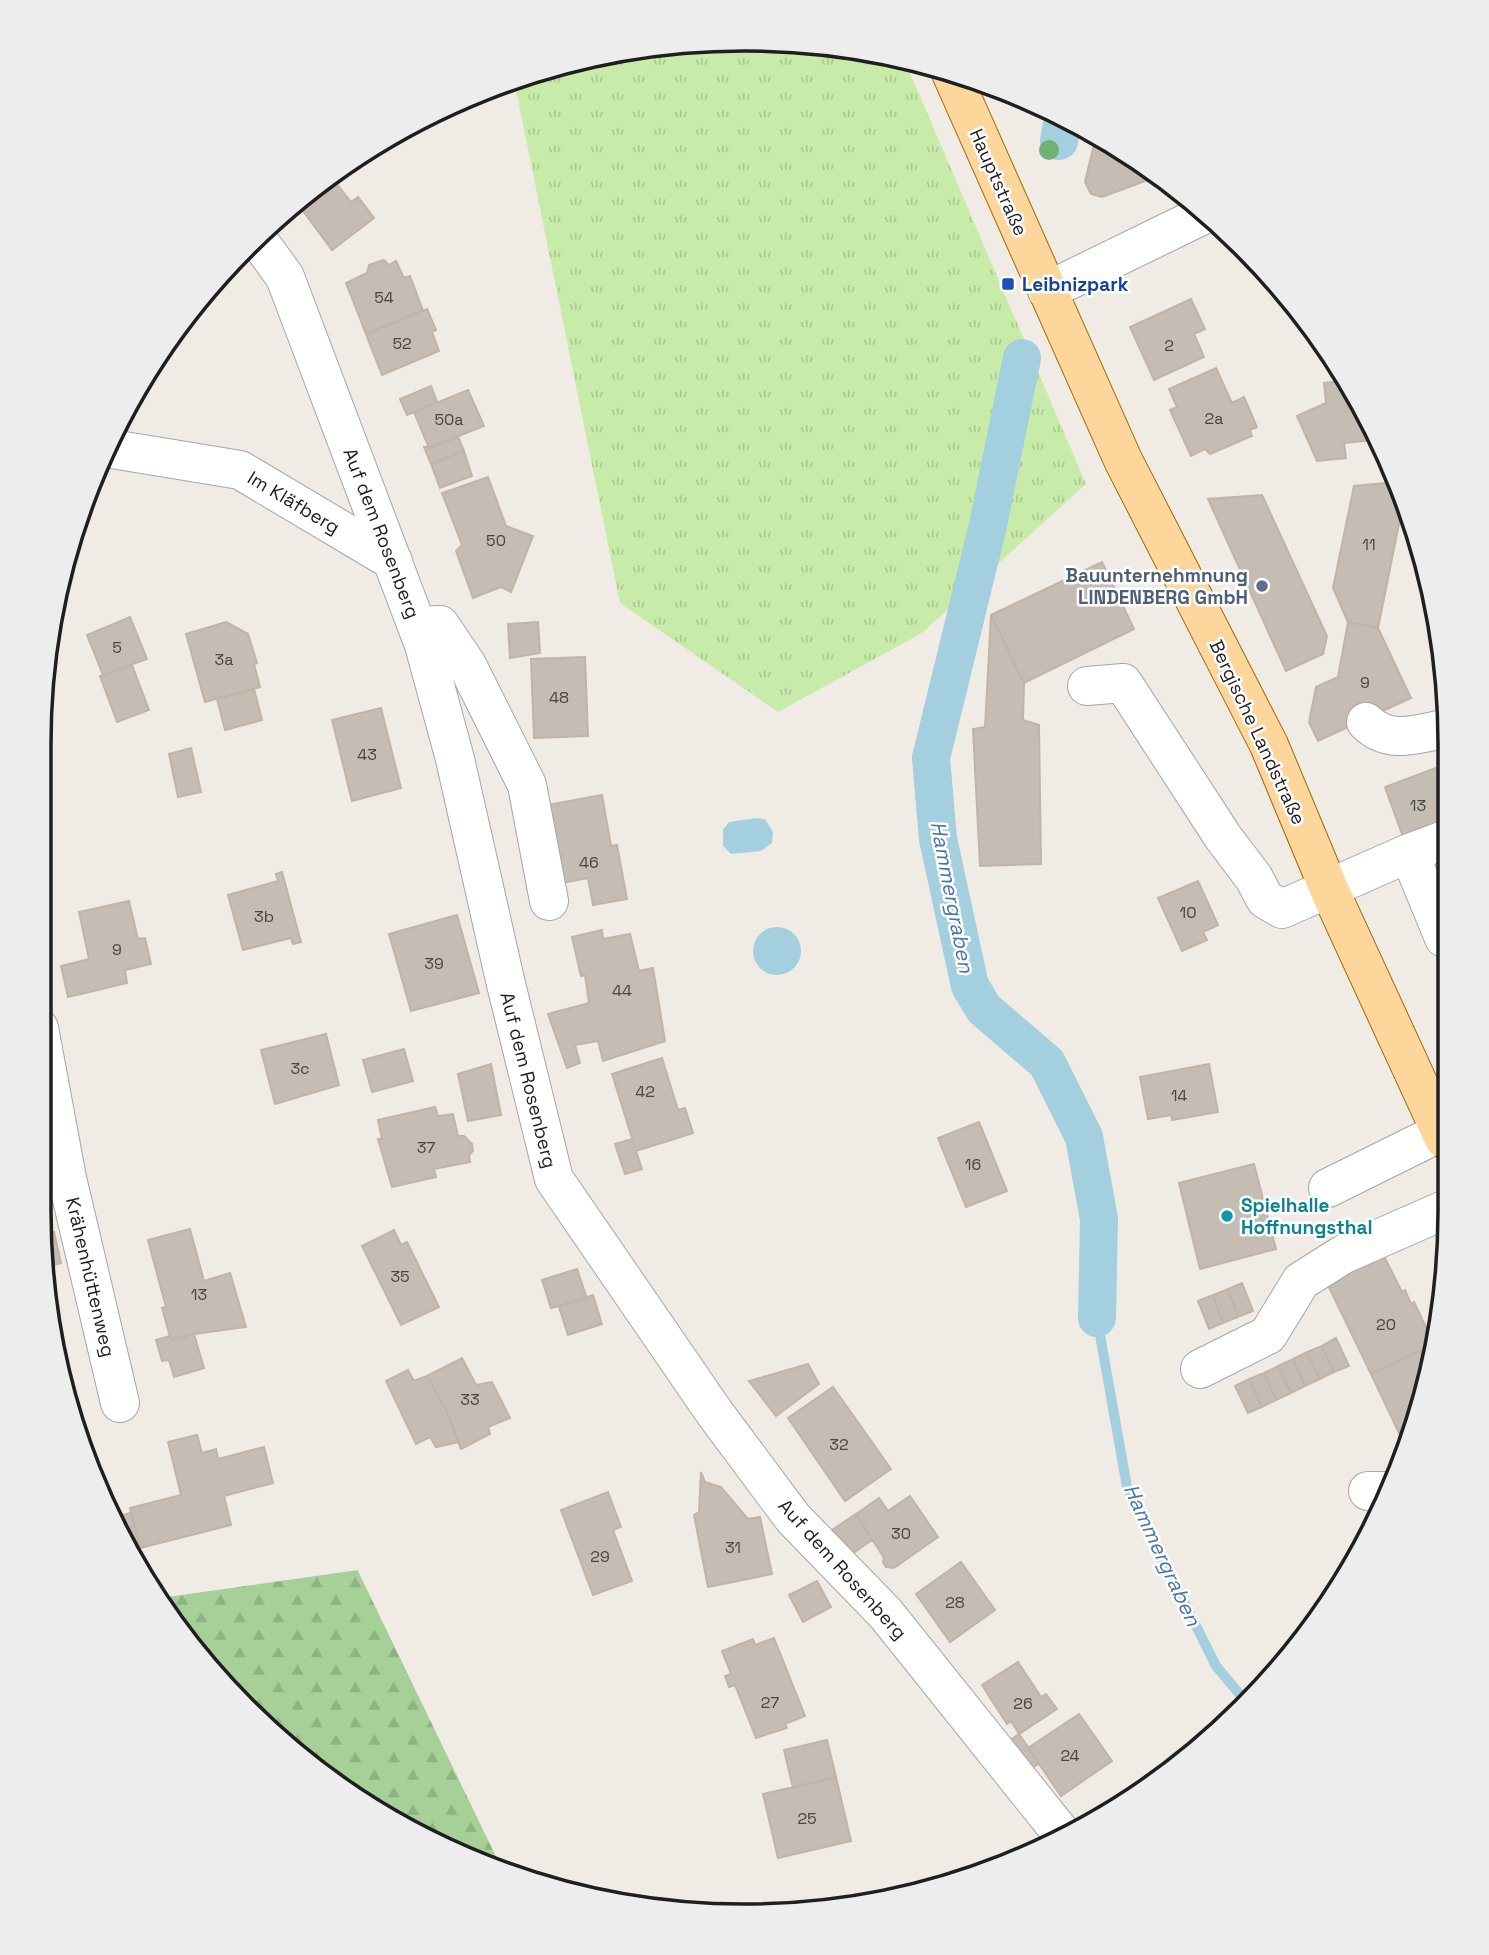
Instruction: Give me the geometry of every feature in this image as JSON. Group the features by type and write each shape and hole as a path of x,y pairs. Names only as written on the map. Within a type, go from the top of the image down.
{"main road":[{"name":"Hauptstraße","path":"956,84 1047,291"},
{"name":"Bergische Landstraße","path":"1047,291 1124,460 1269,745 1329,889 1438,1124"}],"street":[{"path":"1047,291 1196,218"},
{"name":"Auf dem Rosenberg","path":"263,246 285,277 418,626 456,759 505,980 554,1179 714,1412 793,1518 886,1614 1058,1829"},
{"name":"Im Kläfberg","path":"117,449 240,470 393,561"},
{"path":"418,626 440,625 467,665 527,785 549,901"},
{"path":"1087,686 1123,683 1223,837 1254,878 1265,899 1282,909 1438,842"},
{"path":"1366,722 1374,730 1394,738 1438,730"},
{"path":"1409,853 1438,923"},
{"name":"Krähenhüttenweg","path":"51,1092 67,1178 120,1403"},
{"path":"1328,1188 1438,1137"},
{"path":"1200,1369 1268,1335 1301,1281 1344,1254 1438,1213"}],"green space":[{"path":"699,52 790,52 909,71 1086,484 922,633 778,712 620,603 516,90 565,74 609,64"},
{"path":"358,1570 496,1857 438,1833 398,1811 322,1761 254,1701 223,1668 169,1597"}],"water":[{"path":"765,819 773,832 772,843 761,851 731,854 723,846 723,830 729,822"},
{"path":"777,927 794,934 801,951 794,968 777,975 760,968 753,951 760,934"}],"building":[{"path":"1094,146 1147,180 1102,197 1091,194 1085,182"},
{"path":"337,184 351,202 358,197 374,218 332,250 302,210"},
{"path":"384,260 389,265 396,261 404,278 410,276 423,311 366,334 346,283 367,273 369,265"},
{"path":"1191,299 1205,329 1194,334 1204,357 1154,380 1130,327"},
{"path":"427,309 436,330 432,332 439,351 382,375 366,334"},
{"path":"1216,368 1232,403 1244,397 1257,427 1250,430 1252,436 1210,454 1205,449 1191,456 1170,410 1177,407 1169,389"},
{"path":"1335,382 1368,441 1344,443 1346,458 1317,461 1297,416 1326,403 1324,383"},
{"path":"431,386 437,402 407,415 400,399"},
{"path":"468,390 484,426 429,448 414,412"},
{"path":"458,437 464,451 431,464 424,447 429,448"},
{"path":"464,451 472,476 440,488 431,464"},
{"path":"488,477 506,526 533,536 511,592 501,587 473,598 456,551 462,545 442,493"},
{"path":"1386,483 1400,519 1378,628 1348,622 1333,588 1354,486"},
{"path":"1262,495 1327,636 1323,654 1286,671 1208,499"},
{"path":"1102,562 1134,629 1024,683 991,615"},
{"path":"991,615 1024,683 1023,720 1039,725 1041,864 980,866 973,729 985,727"},
{"path":"130,617 147,659 103,675 87,635"},
{"path":"226,622 248,634 257,663 254,664 260,687 205,702 186,634"},
{"path":"538,622 540,653 510,658 508,624"},
{"path":"1348,622 1378,628 1411,698 1318,741 1309,722 1316,687 1338,677"},
{"path":"585,657 588,736 534,738 531,659"},
{"path":"132,665 149,710 117,722 100,676"},
{"path":"254,689 262,720 225,730 217,699"},
{"path":"381,708 401,788 352,801 332,720"},
{"path":"191,748 201,792 178,797 169,754"},
{"path":"1438,767 1438,824 1403,837 1385,787"},
{"path":"602,795 611,846 617,845 627,899 593,905 588,878 562,883 548,805"},
{"path":"282,872 301,942 293,944 291,938 243,950 228,895 278,881 276,874"},
{"path":"1198,881 1218,925 1203,932 1207,940 1182,951 1158,898"},
{"path":"129,901 138,939 145,938 151,964 125,970 127,983 68,997 61,966 89,959 79,912"},
{"path":"457,915 479,993 411,1011 389,934"},
{"path":"602,930 603,939 630,934 639,971 653,968 665,1041 603,1061 598,1041 575,1045 580,1063 567,1068 548,1014 589,1003 585,975 581,976 572,937"},
{"path":"326,1034 339,1085 275,1104 261,1050"},
{"path":"404,1049 413,1081 372,1092 363,1060"},
{"path":"662,1058 678,1110 685,1108 693,1133 636,1151 612,1074"},
{"path":"491,1064 501,1115 468,1121 458,1074"},
{"path":"1209,1064 1218,1112 1172,1120 1171,1115 1148,1119 1140,1077"},
{"path":"435,1107 438,1116 453,1114 458,1136 464,1136 472,1144 470,1162 434,1169 436,1177 392,1187 378,1139 382,1139 378,1120"},
{"path":"979,1122 1007,1191 966,1207 938,1138"},
{"path":"632,1139 642,1169 625,1174 615,1144"},
{"name":"Spielhalle Hoffnungsthal","path":"1254,1164 1276,1249 1200,1269 1179,1183"},
{"path":"190,1229 204,1281 230,1273 246,1327 171,1340 162,1308 166,1307 148,1240"},
{"path":"394,1230 401,1245 407,1242 439,1307 401,1325 362,1246"},
{"path":"54,1232 61,1263 53,1265 52,1256 51,1233"},
{"path":"1381,1250 1402,1292 1405,1290 1411,1304 1414,1302 1427,1330 1424,1349 1371,1374 1324,1277"},
{"path":"577,1269 587,1298 551,1308 542,1280"},
{"path":"1242,1283 1253,1311 1238,1317 1228,1289"},
{"path":"1228,1289 1238,1317 1223,1323 1213,1295"},
{"path":"593,1295 602,1324 568,1335 559,1307"},
{"path":"1213,1295 1223,1323 1209,1329 1198,1301"},
{"path":"194,1334 204,1368 174,1377 169,1360 162,1361 156,1340 170,1336 171,1340"},
{"path":"1336,1338 1349,1366 1334,1372 1322,1346"},
{"path":"1322,1346 1334,1372 1320,1379 1307,1352"},
{"path":"1424,1349 1415,1390 1400,1435 1371,1374"},
{"path":"1307,1352 1320,1379 1305,1386 1293,1359"},
{"path":"462,1358 476,1385 492,1382 510,1418 488,1427 490,1434 461,1449 447,1412 427,1376"},
{"path":"1293,1359 1305,1386 1291,1393 1278,1366"},
{"path":"808,1364 819,1384 776,1416 749,1381"},
{"path":"1278,1366 1291,1393 1276,1400 1264,1373"},
{"path":"408,1370 414,1381 427,1376 447,1412 459,1442 436,1447 430,1437 416,1444 386,1381"},
{"path":"1264,1373 1276,1400 1262,1407 1249,1379"},
{"path":"1249,1379 1262,1407 1248,1413 1235,1386"},
{"path":"833,1387 891,1469 845,1501 788,1418"},
{"path":"197,1435 202,1453 216,1449 218,1459 264,1447 273,1483 224,1496 231,1525 140,1548 130,1508 181,1495 168,1442"},
{"path":"701,1472 705,1482 721,1487 748,1519 760,1517 772,1574 708,1587 694,1515 699,1512"},
{"path":"608,1492 621,1527 613,1530 632,1581 593,1595 561,1510"},
{"path":"910,1496 938,1537 894,1568 886,1567 884,1558 856,1514 879,1498 888,1511"},
{"path":"131,1513 140,1548 139,1548 121,1515"},
{"path":"856,1514 872,1540 852,1554 832,1530"},
{"path":"961,1562 995,1610 950,1642 916,1594"},
{"path":"817,1581 831,1607 803,1622 789,1595"},
{"path":"774,1638 805,1716 785,1724 787,1728 756,1738 735,1685 729,1687 725,1676 731,1674 722,1651 753,1639 755,1645"},
{"path":"1018,1662 1041,1697 1046,1694 1057,1709 1019,1734 1011,1721 1007,1724 982,1685"},
{"path":"1079,1714 1112,1761 1061,1796 1028,1748"},
{"path":"1019,1734 1039,1763 1024,1774 1003,1745"},
{"path":"827,1740 836,1777 793,1788 784,1750"},
{"path":"836,1777 851,1841 778,1858 763,1794"}],"waterway":[{"name":"Hammergraben","path":"1059,141 1061,128"},
{"name":"Hammergraben","path":"1022,358 988,525 931,758 938,839 970,986 984,1009 1047,1063 1084,1137 1099,1219 1097,1318"},
{"name":"Hammergraben","path":"1097,1318 1127,1487 1216,1666 1241,1695"}],"place":[{"name":"Leibnizpark","path":"1008,284"},
{"name":"Bauunternehmnung LINDENBERG GmbH","path":"1262,586"},
{"name":"Spielhalle Hoffnungsthal","path":"1227,1216"}]}
